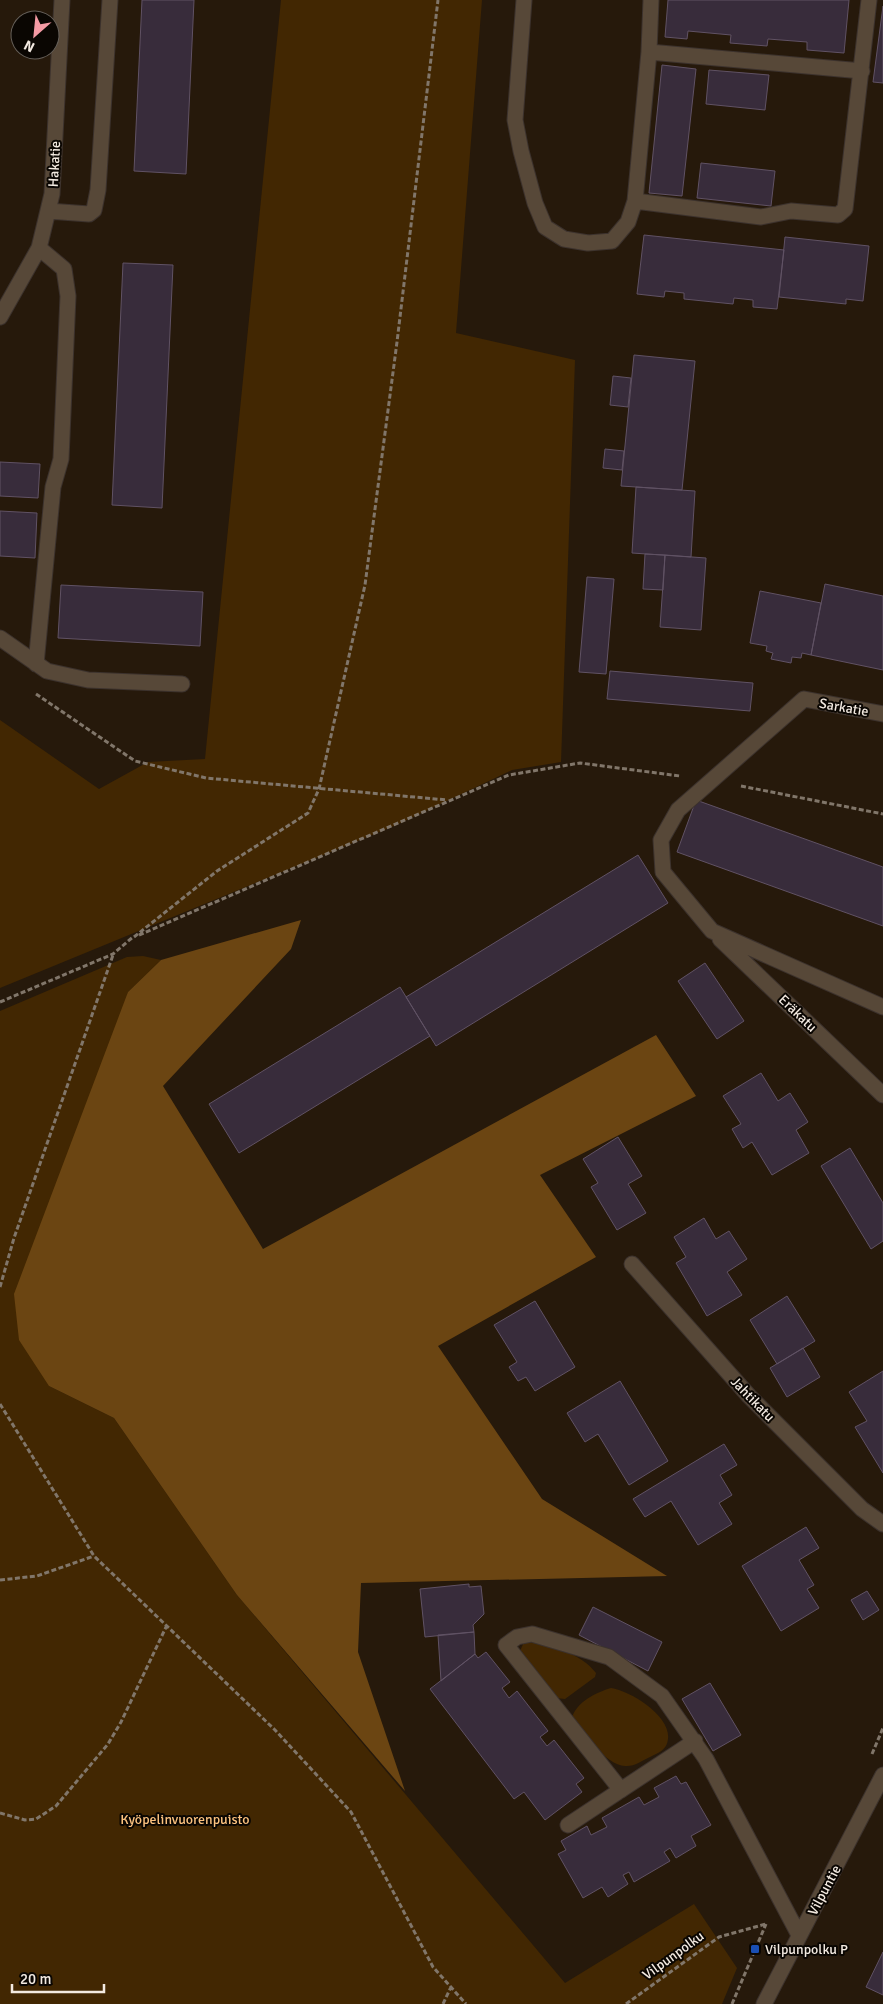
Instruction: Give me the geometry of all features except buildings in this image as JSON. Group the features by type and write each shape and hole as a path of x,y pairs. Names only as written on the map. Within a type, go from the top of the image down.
{"street":[{"name":"Hakatie","path":"0,317 39,248 52,194 62,0"},
{"path":"48,211 89,214 94,210 98,190 110,0"},
{"path":"524,0 514,120 521,152 535,203 545,227 564,239 588,243 612,241 628,222 634,201 649,52 650,0"},
{"path":"634,201 761,217 791,211 838,215 845,209 848,201 869,0"},
{"path":"649,52 862,71"},
{"path":"36,664 52,486 61,459 68,296 64,269 39,248"},
{"path":"0,638 46,672 88,680 182,684"},
{"name":"Sarkatie","path":"804,700 883,714"},
{"name":"Eräkatu","path":"804,700 678,810 662,840 663,872 712,931 883,1095"},
{"path":"712,931 883,1007"},
{"name":"Jahtikatu","path":"632,1264 749,1396 862,1509 883,1524"},
{"path":"621,1790 506,1645 517,1637 532,1634 609,1657 662,1696 695,1741 784,1902 799,1935"},
{"path":"568,1825 695,1741"},
{"name":"Vilpuntie","path":"764,2004 883,1775"}],"path":[{"path":"0,1002 113,954 217,872 308,813 319,789 365,585 397,342 438,0"},
{"path":"32,691 135,761 206,778 447,800"},
{"path":"134,937 447,800 509,775 580,763 711,780 883,814"},
{"path":"0,1287 14,1238 113,954"},
{"path":"0,1404 94,1556 276,1730 351,1812 433,1967 466,2004"},
{"path":"0,1580 37,1576 94,1556"},
{"path":"0,1813 14,1819 36,1819 46,1814 62,1800 108,1744 121,1722 167,1625"},
{"name":"Vilpunpolku","path":"626,2004 719,1937 736,1930 766,1924"},
{"path":"442,2004 451,1987"}],"green space":[{"path":"281,0 482,0 456,333 575,360 561,762 512,770 394,826 0,988 0,720 99,789 148,762 205,759"},
{"name":"Kyöpelinvuorenpuisto","path":"143,956 161,960 128,992 49,1386 114,1418 237,1595 565,1983 694,1904 737,1968 722,2004 0,2004 0,1011 127,957"},
{"path":"528,1639 574,1655 590,1666 596,1673 595,1677 565,1699 556,1698 520,1651 524,1642"},
{"path":"611,1688 639,1699 657,1714 667,1730 668,1739 662,1751 634,1765 625,1766 610,1760 602,1754 581,1731 572,1718 574,1712 588,1698"}],"shaded area":[{"path":"301,920 291,949 163,1086 263,1249 656,1035 696,1096 540,1175 596,1257 438,1346 542,1499 667,1576 361,1583 358,1652 405,1791 237,1595 114,1418 49,1386 19,1340 14,1294 128,992 161,960"}],"place":[{"name":"Vilpunpolku P","path":"755,1949"}]}
